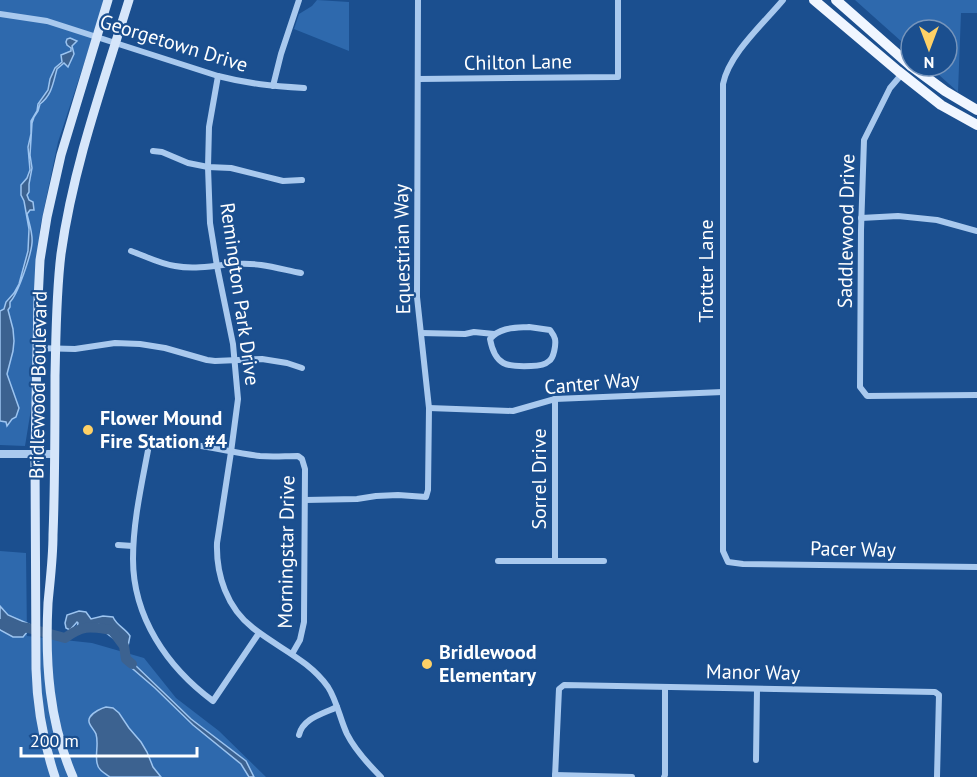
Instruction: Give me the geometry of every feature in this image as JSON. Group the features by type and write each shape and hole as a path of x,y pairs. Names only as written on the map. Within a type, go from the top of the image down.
{"main road":[{"name":"Bridlewood Boulevard","path":"55,777 40,723 35,654 34,454 39,278 47,217 61,155 108,0"},
{"name":"Bridlewood Boulevard","path":"73,777 52,706 48,679 59,270 68,209 84,143 129,0"},
{"path":"814,0 899,71"},
{"path":"836,0 899,55"},
{"path":"907,78 941,105 977,125"},
{"path":"927,78 977,110"},
{"path":"36,404 55,404"}],"street":[{"path":"273,86 280,54 299,0"},
{"name":"Equestrian Way","path":"305,500 357,500 398,495 426,497 429,408 417,297 418,0"},
{"name":"Chilton Lane","path":"419,79 618,77 618,0"},
{"name":"Trotter Lane","path":"729,562 723,550 723,84 725,73 734,57 783,0"},
{"name":"Georgetown Drive","path":"0,14 39,20 218,76 249,83 304,88"},
{"name":"Remington Park Drive","path":"218,76 209,127 210,223 233,344 238,399 218,531 216,555 218,565 223,586 232,606 241,618 259,633 308,665 319,676 329,688 352,742 381,777"},
{"name":"Saddlewood Drive","path":"899,78 890,88 864,140 861,218 861,387 867,396 977,396"},
{"path":"153,151 208,167 237,169 283,181 302,180"},
{"path":"861,218 898,216 937,220 977,231"},
{"path":"131,251 175,266 199,268 249,264 301,273"},
{"path":"421,333 494,334 506,328 529,327 550,330 556,340 552,358 549,362 539,366 510,366 492,351 490,339 494,334"},
{"path":"36,348 75,349 115,344 140,344 165,348 207,360 272,360 302,368"},
{"name":"Canter Way","path":"429,408 513,411 555,399 723,392"},
{"name":"Sorrel Drive","path":"555,399 555,560"},
{"name":"Morningstar Drive","path":"133,546 149,446 159,443 263,456 298,456 302,459 305,469 304,627 292,654"},
{"path":"0,454 54,454"},
{"path":"118,545 133,546 133,570 137,591 141,608 154,638 174,666 213,701 259,633"},
{"path":"498,561 604,561"},
{"name":"Pacer Way","path":"729,562 977,567"},
{"name":"Manor Way","path":"555,776 559,689 566,685 935,692 939,695 937,777"},
{"path":"664,777 666,775 666,687"},
{"path":"756,760 757,689"},
{"path":"299,735 305,723 310,719 338,707"},
{"path":"555,776 632,777"}],"shaded area":[{"path":"0,0 105,0 58,142 40,228 35,291 32,403 25,446 0,445"},
{"path":"317,0 349,2 349,51 294,29 299,14"},
{"path":"855,0 977,0 977,13 961,13 959,66 959,18 899,18 899,39"},
{"path":"70,38 77,41 72,46 74,54 68,67 64,63 57,69 50,93 40,104 32,123 30,155 32,168 27,195 33,202 34,210 30,210 27,214 32,243 24,274 8,310 14,341 7,374 19,408 16,417 7,426 6,422 0,421 0,311 4,309 6,302 19,284 28,251 29,229 21,185 30,170 28,147 31,121 38,104 48,90 55,68 62,62 61,55 71,51 66,42"},
{"path":"942,78 959,78 958,92"},
{"path":"0,551 26,553 27,636 92,643 144,658 176,698 219,731 266,777 0,777"},
{"path":"0,606 8,615 29,624 29,631 23,637 13,637 0,630"},
{"path":"79,611 86,612 91,619 103,616 113,617 130,636 128,660 191,719 246,761 254,777 249,777 241,764 193,725 126,663 124,658 126,648 105,632 103,626 98,624 92,626 91,630 84,631 77,628 77,622 70,630 66,628 67,615"},
{"path":"106,707 113,708 119,713 141,742 153,767 161,777 110,777 100,769 97,759 97,738 89,719 95,712"}],"waterway":[{"path":"0,624 28,628 65,638 77,630 88,628 112,630 124,646 126,659 132,664"}],"place":[{"name":"Flower Mound Fire Station #4","path":"88,430"},
{"name":"Bridlewood Elementary","path":"427,664"}]}
